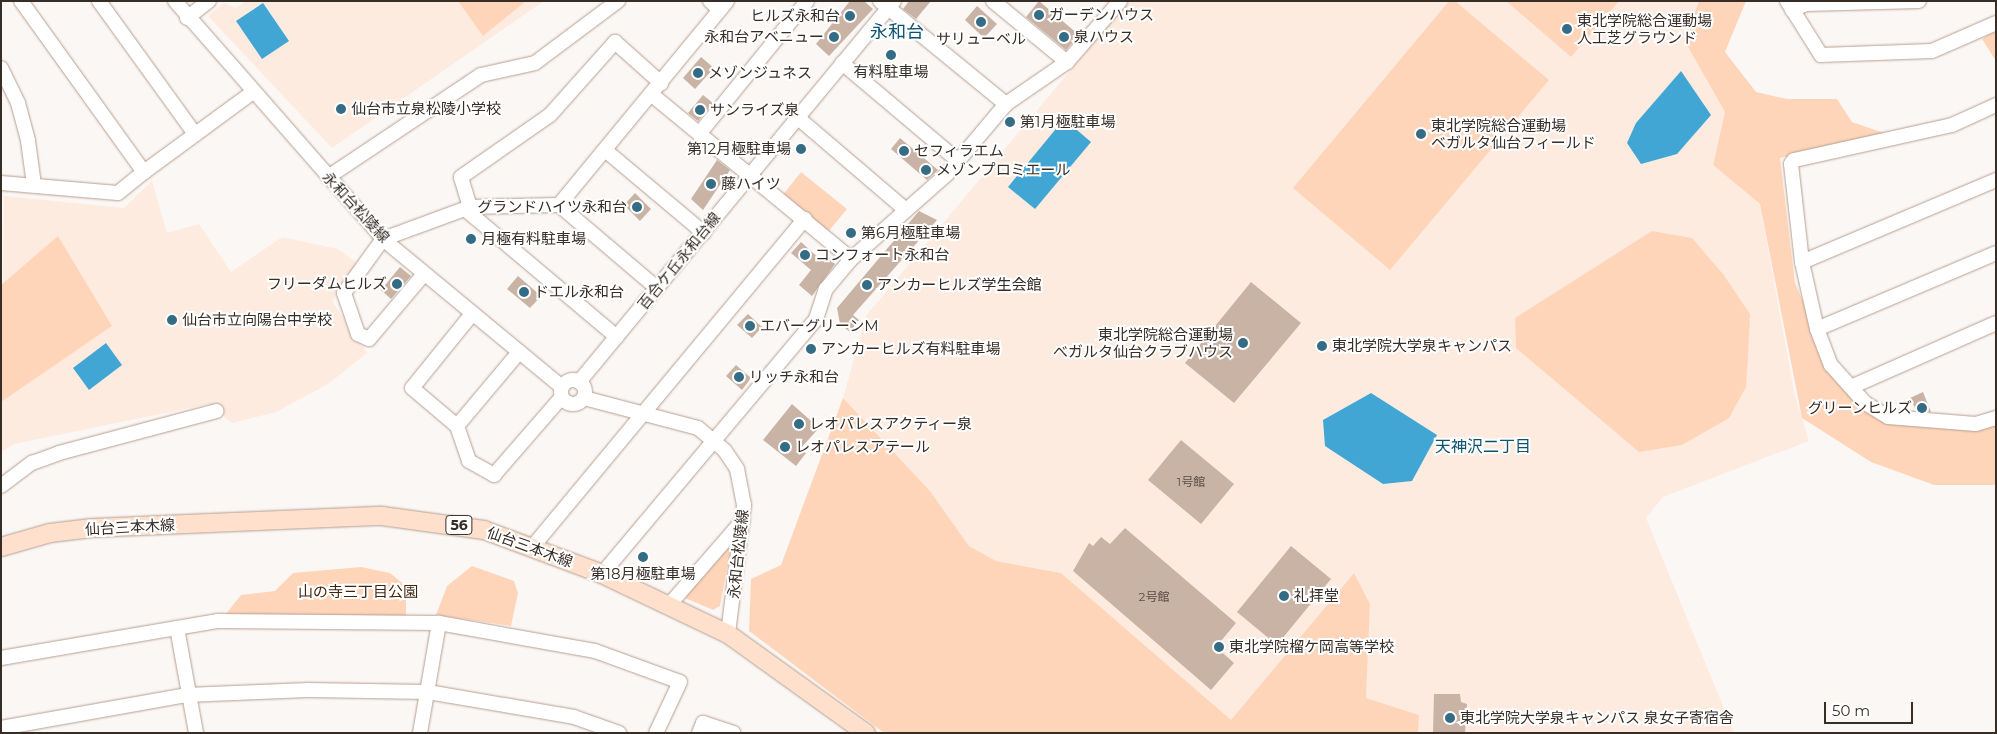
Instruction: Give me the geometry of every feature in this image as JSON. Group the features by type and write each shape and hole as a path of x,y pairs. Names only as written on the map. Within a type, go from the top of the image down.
{"main road":[{"name":"仙台三本木線","path":"1,547 50,533 92,528 382,516 445,522 534,545 670,604 728,634 866,733"}],"street":[{"path":"21,1 144,172"},
{"path":"98,1 196,134"},
{"name":"永和台松陵線","path":"175,1 187,18 384,239 519,352 575,405 584,398 643,411 698,428 713,439 736,469 743,520 728,634"},
{"path":"187,18 209,1"},
{"path":"328,177 481,75 535,63 618,1"},
{"path":"699,134 808,1"},
{"path":"993,1 1067,62"},
{"path":"1919,1 1789,6 1821,55 1932,51 1996,23"},
{"path":"887,3 1006,104"},
{"name":"百合ケ丘永和台線","path":"580,382 704,233 748,174 842,63 887,3"},
{"path":"602,574 713,439 816,319 826,289 851,259 906,210 957,160 1006,104 1067,62 1114,3"},
{"path":"559,205 661,82 719,4"},
{"path":"617,337 468,209 461,177 550,115 615,42 661,82"},
{"path":"842,63 957,160"},
{"path":"1,68 20,109 34,185"},
{"path":"1,183 118,193 253,92"},
{"path":"651,94 805,219 851,259"},
{"path":"1996,105 1932,130 1794,160 1802,262 1817,329 1831,365 1851,388 1888,417 1976,424 1996,418"},
{"path":"797,117 906,210"},
{"path":"605,150 704,233"},
{"path":"1802,262 1996,180"},
{"path":"424,274 369,339 358,334 344,293 384,239 468,209 559,205 658,288"},
{"path":"534,545 643,411 741,301 805,219"},
{"path":"1817,329 1996,253"},
{"path":"472,314 412,388 457,426 469,461 494,475 562,392 568,381 580,382 584,398"},
{"path":"1851,388 1996,323"},
{"path":"457,426 519,352"},
{"path":"1,486 32,463 59,453 217,411"},
{"path":"670,604 743,520"},
{"path":"1,658 216,621 298,620 440,623 595,651 680,682 656,733"},
{"path":"420,733 440,623"},
{"path":"177,628 196,733"},
{"path":"1,728 190,695 428,692 574,716 619,733"},
{"path":"699,733 703,723 733,733"}],"shaded area":[{"name":"仙台市立泉松陵小学校","path":"246,1 544,1 332,148 208,16 224,3 236,8"},
{"name":"東北学院大学泉キャンパス","path":"1128,1 1699,1 1684,40 1725,112 1713,165 1760,204 1794,392 1809,441 1663,497 1646,518 1734,733 1418,733 1419,715 1366,698 1370,604 1354,573 1231,721 1061,573 996,561 969,546 930,491 843,398 866,316"},
{"name":"仙台市立向陽台中学校","path":"152,181 167,233 199,224 231,272 282,237 338,249 358,264 332,301 367,353 328,384 276,412 232,423 209,404 14,444 1,452 4,196 124,208"}],"green space":[{"path":"458,1 526,1 483,36"},
{"name":"東北学院総合運動場 ベガルタ仙台フィールド","path":"1449,1 1455,1 1549,80 1390,270 1293,188"},
{"name":"東北学院総合運動場 人工芝グラウンド","path":"1506,1 1619,1 1571,57"},
{"path":"1699,1 1746,1 1725,52 1756,92 1787,99 1837,99 1852,122 1887,134 1780,158 1795,283 1831,365 1888,417 1996,418 1996,485 1934,485 1871,462 1802,418 1760,204 1713,165 1725,112 1684,40"},
{"path":"1996,29 1996,61 1982,39"},
{"path":"801,172 847,209 827,233 782,196"},
{"path":"1652,231 1692,238 1723,274 1750,314 1748,358 1746,387 1729,418 1682,445 1639,452 1516,348 1515,318"},
{"path":"58,236 112,326 1,402 1,285"},
{"path":"843,398 930,491 969,546 996,561 1061,573 1231,720 1354,573 1370,604 1366,698 1419,715 1418,733 884,733 749,631 751,579 781,565"},
{"path":"725,547 731,548 720,606 713,610 685,598"},
{"path":"472,566 514,581 518,593 511,626 436,615 447,586"},
{"name":"山の寺三丁目公園","path":"361,567 390,573 406,586 406,618 222,619 241,595 275,591 293,573"}],"water":[{"path":"263,3 289,41 262,59 236,21"},
{"path":"1681,71 1711,115 1677,154 1641,164 1627,143 1636,123"},
{"path":"1064,119 1091,142 1035,209 1008,187"},
{"path":"106,343 122,365 89,390 73,368"},
{"path":"1371,393 1437,435 1412,481 1383,484 1325,446 1323,420"}],"building":[{"path":"850,1 864,1 873,9 829,56 816,44"},
{"path":"909,1 931,1 916,19 903,9"},
{"path":"1039,1 1079,35 1066,50 1026,17"},
{"name":"サリューベル","path":"977,6 997,24 984,38 965,20"},
{"name":"メゾンジュネス","path":"701,57 714,68 695,89 683,78"},
{"name":"サンライズ泉","path":"703,95 713,103 698,121 688,113"},
{"path":"900,138 938,170 927,180 891,149"},
{"name":"藤ハイツ","path":"717,160 730,170 703,210 691,199"},
{"name":"グランドハイツ永和台","path":"635,193 651,209 640,221 624,205"},
{"name":"アンカーヒルズ学生会館","path":"919,211 937,220 853,315 859,320 850,332 840,324 837,308"},
{"path":"801,242 821,260 825,255 835,264 812,296 799,285 811,270 791,253"},
{"name":"フリーダムヒルズ","path":"400,267 411,276 391,299 381,290"},
{"name":"ドエル永和台","path":"518,276 541,296 530,308 507,289"},
{"name":"東北学院総合運動場 べガルタ仙台クラブハウス","path":"1251,282 1301,323 1234,403 1185,363"},
{"name":"エバーグリーンM","path":"748,314 762,327 752,338 737,325"},
{"name":"リッチ永和台","path":"736,365 751,378 742,390 726,376"},
{"name":"グリーンヒルズ","path":"1923,392 1931,412 1916,410 1910,398"},
{"path":"792,404 819,428 800,449 806,453 796,466 763,440"},
{"path":"1181,440 1234,484 1201,524 1148,480"},
{"path":"1125,528 1236,623 1216,647 1234,663 1211,690 1073,571 1089,543 1093,546 1101,537 1110,544"},
{"name":"礼拝堂","path":"1291,546 1331,579 1277,645 1237,612"},
{"name":"東北学院大学泉キャンパス 泉女子寄宿舎","path":"1434,694 1460,694 1461,702 1467,704 1465,733 1433,733"}],"place":[{"name":"ガーデンハウス","path":"1039,15"},
{"name":"ヒルズ永和台","path":"850,16"},
{"name":"サリューベル","path":"981,22"},
{"name":"東北学院総合運動場 人工芝グラウンド","path":"1567,29"},
{"name":"永和台アベニュー","path":"834,37"},
{"name":"泉ハウス","path":"1064,37"},
{"name":"有料駐車場","path":"891,55"},
{"name":"メゾンジュネス","path":"698,73"},
{"name":"仙台市立泉松陵小学校","path":"341,109"},
{"name":"サンライズ泉","path":"700,110"},
{"name":"第1月極駐車場","path":"1010,122"},
{"name":"東北学院総合運動場 ベガルタ仙台フィールド","path":"1421,134"},
{"name":"第12月極駐車場","path":"801,149"},
{"name":"セフィラエム","path":"904,151"},
{"name":"メゾンプロミエール","path":"926,170"},
{"name":"藤ハイツ","path":"711,184"},
{"name":"グランドハイツ永和台","path":"637,207"},
{"name":"第6月極駐車場","path":"851,233"},
{"name":"月極有料駐車場","path":"471,239"},
{"name":"コンフォート永和台","path":"805,255"},
{"name":"フリーダムヒルズ","path":"397,284"},
{"name":"アンカーヒルズ学生会館","path":"867,285"},
{"name":"ドエル永和台","path":"524,292"},
{"name":"仙台市立向陽台中学校","path":"172,320"},
{"name":"エバーグリーンM","path":"750,326"},
{"name":"東北学院総合運動場 べガルタ仙台クラブハウス","path":"1243,343"},
{"name":"東北学院大学泉キャンパス","path":"1322,346"},
{"name":"アンカーヒルズ有料駐車場","path":"811,349"},
{"name":"リッチ永和台","path":"739,377"},
{"name":"グリーンヒルズ","path":"1922,408"},
{"name":"レオパレスアクティー泉","path":"799,424"},
{"name":"レオパレスアテール","path":"785,447"},
{"name":"第18月極駐車場","path":"643,557"},
{"name":"礼拝堂","path":"1284,596"},
{"name":"東北学院榴ケ岡高等学校","path":"1219,647"},
{"name":"東北学院大学泉キャンパス 泉女子寄宿舎","path":"1450,718"}],"district":[{"name":"永和台","path":"897,32"},
{"name":"天神沢二丁目","path":"1483,447"}]}
